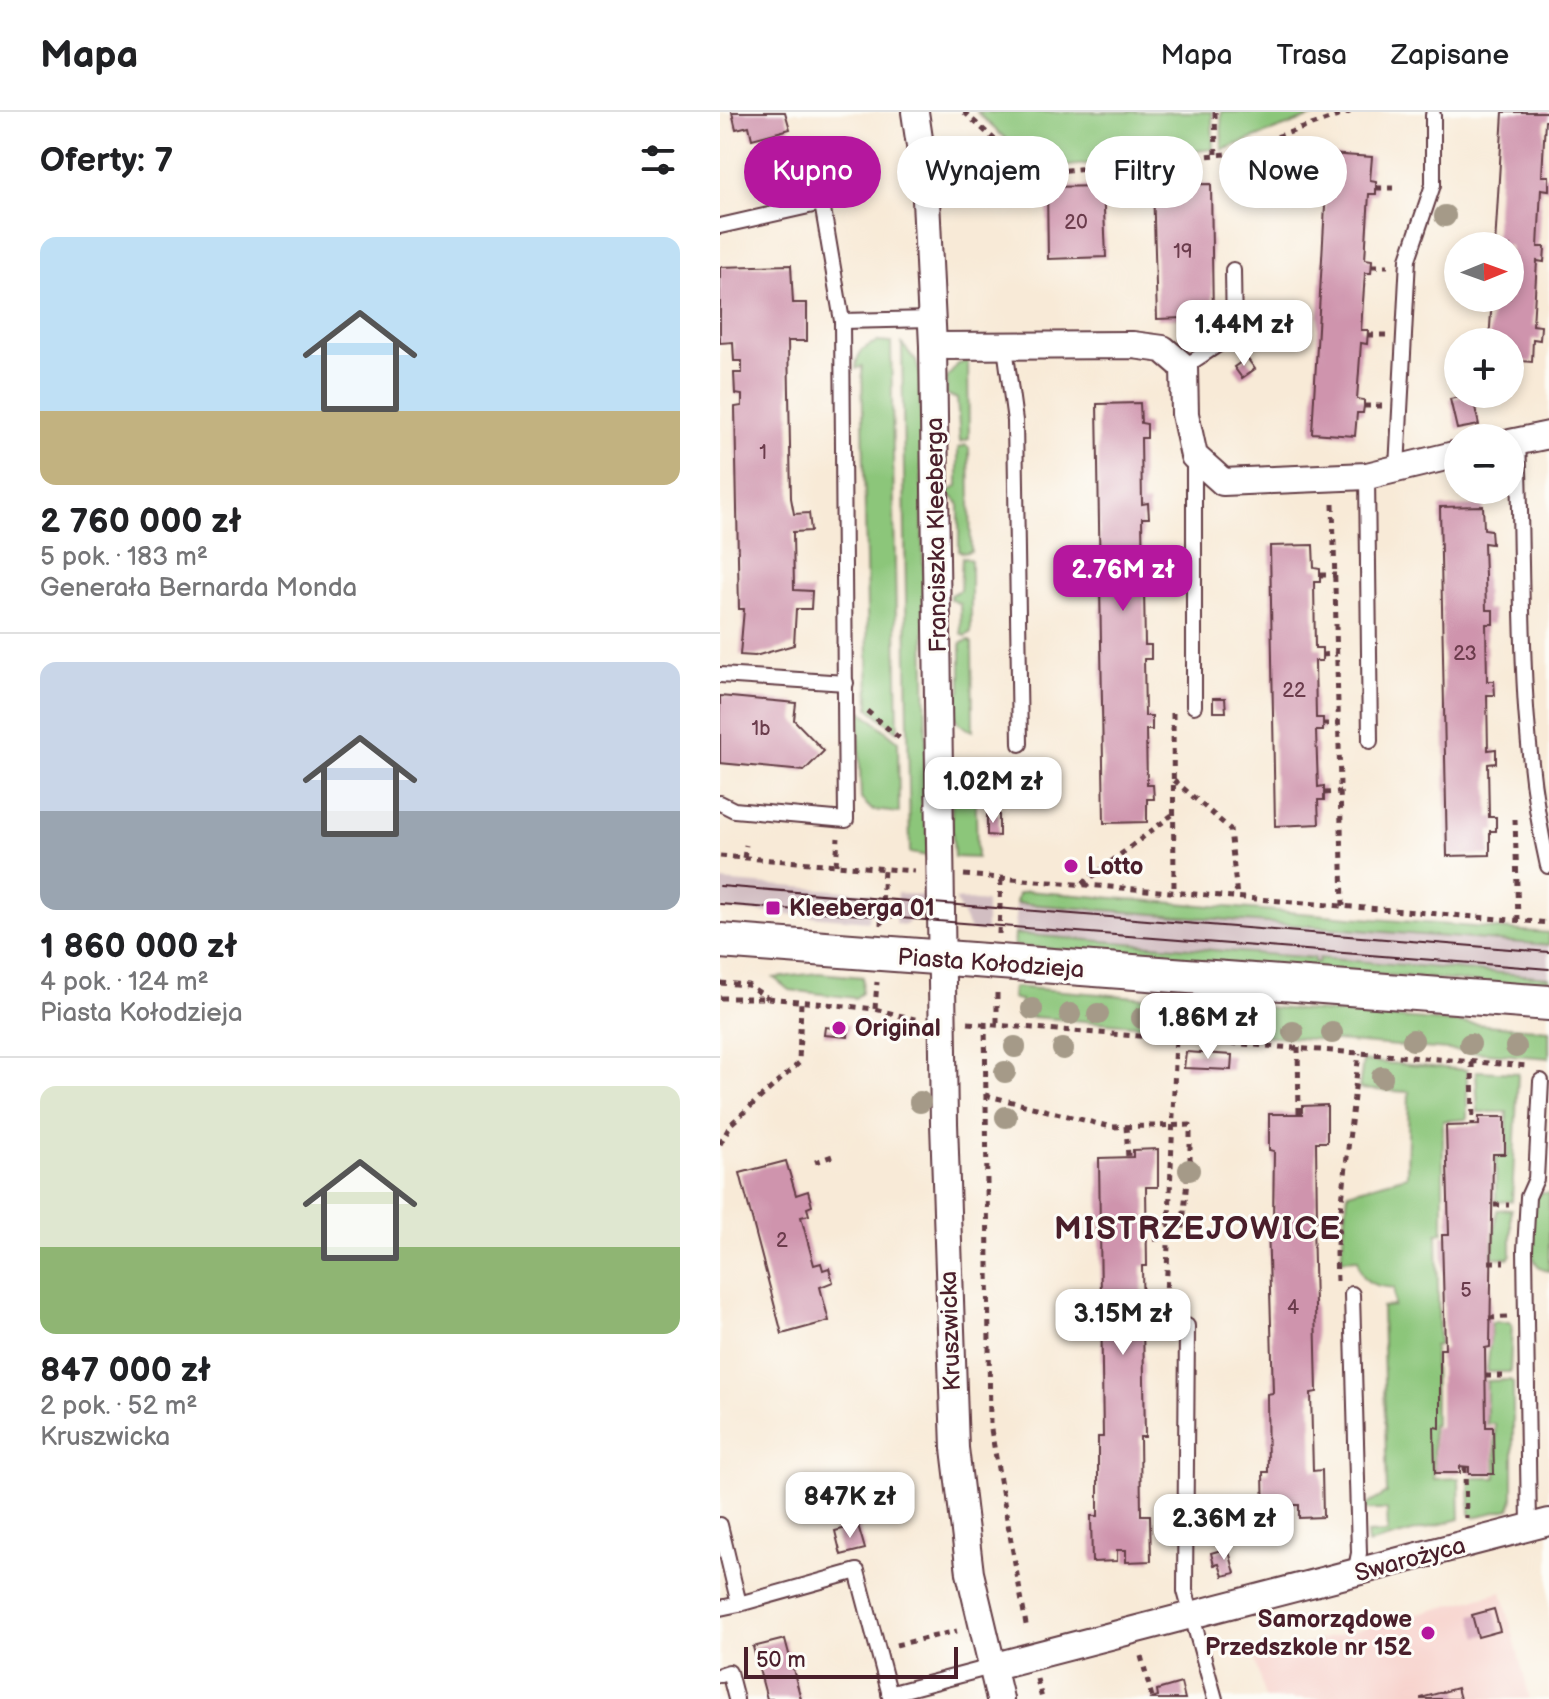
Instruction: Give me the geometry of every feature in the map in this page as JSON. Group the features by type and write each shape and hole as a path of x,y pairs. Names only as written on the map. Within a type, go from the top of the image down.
{"street":[{"name":"Franciszka Kleeberga","path":"915,112 925,179 933,346 941,959"},
{"path":"933,346 1133,345 1163,349 1184,367 1185,414 1194,456 1223,482 1367,476 1444,457"},
{"path":"1524,440 1549,435"},
{"name":"Piasta Kołodzieja","path":"720,941 1549,1003"},
{"name":"Kruszwicka","path":"941,959 955,1448 970,1573 1000,1699"},
{"name":"Swarożyca","path":"991,1667 1539,1524"}],"lane":[{"path":"1397,468 1408,259 1433,185 1433,115"},
{"path":"720,226 822,203 842,321 846,820 734,810 720,803"},
{"path":"1184,367 1234,334 1233,270"},
{"path":"842,321 932,319"},
{"path":"1005,347 1015,421 1020,744"},
{"path":"1194,456 1194,706"},
{"path":"1367,476 1370,741"},
{"path":"1517,504 1527,749 1534,805 1548,866"},
{"path":"720,675 846,683"},
{"path":"1539,1074 1536,1179 1528,1197 1525,1250 1539,1524"},
{"path":"1352,1294 1359,1553 1355,1573"},
{"path":"1187,1326 1185,1591 1215,1699"},
{"path":"720,1525 739,1604"},
{"path":"720,1608 857,1571 890,1696 991,1667"},
{"path":"720,1675 729,1672 736,1699"}],"path":[{"path":"964,112 1013,156 1058,171 1216,155 1276,139 1350,112"},
{"path":"1215,112 1216,155"},
{"path":"1376,188 1393,188"},
{"path":"1372,266 1389,266"},
{"path":"1368,335 1386,335"},
{"path":"1333,504 1343,906"},
{"path":"1320,575 1336,575"},
{"path":"1322,655 1337,654"},
{"path":"1173,702 1174,892"},
{"path":"846,703 857,703 903,741"},
{"path":"1323,724 1339,724"},
{"path":"1174,780 1230,829 1237,897"},
{"path":"1324,793 1340,792"},
{"path":"1081,885 1173,814"},
{"path":"744,858 746,845"},
{"path":"720,856 926,872"},
{"path":"881,923 884,869"},
{"path":"956,875 1549,923"},
{"path":"999,932 1001,878"},
{"path":"875,1009 877,975"},
{"path":"720,983 748,985 768,998"},
{"path":"997,988 997,1023"},
{"path":"720,998 768,998 875,1009 927,1022"},
{"path":"720,1144 731,1124 799,1063 801,1002"},
{"path":"985,1022 990,1424 1042,1699"},
{"path":"962,1023 985,1022 1472,1062 1539,1074"},
{"path":"1176,1037 1164,1330 1187,1326"},
{"path":"1298,1047 1299,1114"},
{"path":"1472,1062 1473,1125"},
{"path":"985,1095 1111,1127 1190,1125 1190,1159 1196,1170 1187,1179 1182,1236 1147,1240"},
{"path":"1126,1126 1128,1157"},
{"path":"815,1162 835,1155"},
{"path":"1485,1376 1516,1376"},
{"path":"1465,1467 1466,1524"},
{"path":"873,1492 886,1488"},
{"path":"842,1500 855,1497"},
{"path":"909,1642 943,1633"},
{"path":"1140,1649 1152,1697"}],"shaded area":[{"path":"720,881 871,893 869,921 720,909"},
{"path":"897,893 925,896 920,910 906,925 895,924"},
{"path":"955,899 986,902 986,932 970,930"},
{"path":"1016,903 1549,945 1549,977 1320,958 1319,963 1314,963 1313,958 1015,934"},
{"name":"Samorządowe Przedszkole nr 152","path":"1502,1592 1530,1699 1265,1699 1254,1657"}],"green space":[{"path":"977,112 1212,112 1213,149 1203,150 1203,136 1085,136 1085,164 1069,166 1069,136 1002,136"},
{"path":"1221,112 1325,112 1260,136 1222,136"},
{"path":"877,342 891,343 898,732 869,708 862,366 856,369 862,352"},
{"path":"902,344 916,361 920,374 928,856 910,853"},
{"path":"968,361 969,439 960,442 957,399 946,394 947,378 958,364"},
{"path":"966,445 969,448 971,551 964,553 959,551 959,503 947,493 958,486 958,448"},
{"path":"962,557 971,560 971,633 964,636 961,633 960,604 950,599 950,595 960,590"},
{"path":"969,640 972,643 973,731 956,718 951,697 961,691 961,643"},
{"path":"858,708 898,741 899,813 872,810 861,799"},
{"path":"975,762 977,858 954,857 954,792 965,770"},
{"path":"1026,891 1549,933 1549,945 1016,903 1018,894"},
{"path":"1015,934 1314,958 1314,962 1318,963 1319,958 1549,977 1549,988 1014,946"},
{"path":"818,973 863,977 862,993 855,998 789,990 774,978"},
{"path":"1013,987 1549,1030 1549,1058 1021,1016 1021,1001 1012,998"},
{"path":"1363,1061 1467,1070 1467,1119 1443,1121 1443,1232 1437,1233 1439,1345 1434,1346 1435,1425 1432,1426 1434,1479 1459,1478 1460,1519 1368,1544 1367,1534 1388,1533 1387,1510 1363,1510 1363,1507 1387,1493 1382,1307 1394,1306 1394,1288 1369,1282 1359,1267 1358,1259 1341,1260 1348,1192 1407,1176 1409,1092 1359,1089"},
{"path":"1476,1071 1518,1073 1512,1201 1496,1202 1496,1157 1508,1156 1507,1112 1478,1112"},
{"path":"1549,1193 1549,1271 1534,1260 1530,1240 1535,1196"},
{"path":"1511,1209 1511,1254 1509,1258 1492,1257 1497,1210"},
{"path":"1492,1322 1509,1322 1512,1326 1510,1372 1487,1372"},
{"path":"1510,1380 1513,1383 1513,1499 1510,1509 1474,1517 1470,1514 1469,1478 1496,1478 1495,1424 1487,1424 1487,1381"}],"building":[{"path":"732,112 785,112 790,129 751,136 749,126 736,129"},
{"path":"1503,112 1549,112 1549,121 1545,121 1542,176 1549,176 1549,190 1541,189 1538,247 1545,247 1544,262 1537,261 1533,325 1541,326 1540,340 1533,339 1532,362 1524,361 1524,328 1490,328 1491,312 1524,312 1524,232 1496,232"},
{"path":"1347,155 1372,157 1370,180 1376,181 1376,194 1369,194 1365,259 1372,260 1371,273 1365,273 1361,330 1368,330 1367,344 1361,343 1357,399 1364,400 1363,413 1357,413 1355,436 1312,433 1325,208 1347,208"},
{"path":"1203,184 1211,184 1213,317 1157,319 1154,208 1203,208"},
{"path":"1085,186 1085,208 1104,208 1106,257 1048,259 1047,208 1069,208 1069,187"},
{"path":"791,265 793,303 807,303 807,341 788,341 791,498 794,514 809,513 811,531 793,532 794,590 812,591 811,609 796,609 794,645 755,656 740,655 744,609 739,609 735,407 742,406 742,395 735,394 734,373 742,373 742,361 734,361 733,342 720,343 720,267"},
{"path":"1247,358 1255,369 1242,378 1234,367"},
{"path":"1140,403 1141,423 1147,424 1147,438 1141,438 1142,504 1148,503 1149,518 1142,518 1143,574 1150,574 1150,589 1144,589 1145,645 1151,645 1151,659 1144,659 1145,716 1152,716 1152,730 1146,730 1147,785 1153,785 1154,799 1147,799 1147,822 1104,823 1097,404"},
{"path":"1452,408 1475,408 1479,424 1456,424"},
{"path":"1483,506 1484,529 1491,530 1492,544 1484,543 1486,610 1493,610 1493,624 1486,624 1487,681 1494,681 1495,695 1487,695 1488,750 1496,749 1496,763 1488,764 1489,817 1496,817 1496,831 1490,831 1490,855 1447,856 1440,507"},
{"path":"1313,545 1314,568 1320,569 1320,582 1314,582 1315,648 1322,648 1322,661 1315,661 1316,718 1323,718 1323,731 1316,731 1318,787 1324,786 1324,800 1318,800 1319,824 1275,826 1270,546"},
{"path":"720,696 796,703 794,720 824,751 804,771 720,763"},
{"path":"1213,698 1225,698 1226,712 1213,712"},
{"path":"987,814 999,814 999,836 987,835"},
{"path":"834,1023 849,1025 848,1037 824,1035 825,1027 834,1028"},
{"path":"1186,1052 1232,1055 1231,1070 1184,1068"},
{"path":"1327,1105 1327,1142 1316,1142 1317,1221 1313,1221 1317,1392 1311,1393 1313,1471 1322,1470 1323,1517 1299,1518 1299,1505 1289,1505 1289,1518 1264,1518 1263,1472 1268,1472 1267,1394 1273,1393 1268,1223 1273,1222 1274,1151 1269,1150 1269,1114 1302,1114 1302,1106"},
{"path":"1479,1117 1505,1117 1505,1154 1493,1154 1490,1347 1485,1348 1486,1427 1493,1427 1494,1474 1469,1474 1469,1467 1460,1466 1460,1473 1435,1473 1434,1427 1440,1428 1440,1349 1445,1349 1442,1235 1449,1235 1446,1126 1479,1125"},
{"path":"1158,1149 1158,1187 1146,1187 1147,1266 1142,1266 1145,1437 1140,1437 1141,1515 1150,1515 1151,1561 1126,1562 1126,1550 1117,1550 1117,1561 1092,1562 1091,1516 1098,1516 1098,1437 1103,1437 1099,1158 1133,1157 1133,1150"},
{"path":"786,1161 796,1195 808,1191 812,1206 807,1208 809,1215 801,1217 814,1265 821,1263 823,1270 829,1268 833,1282 820,1287 829,1321 782,1334 740,1173"},
{"path":"858,1525 865,1549 841,1555 835,1531"},
{"path":"1228,1548 1235,1573 1223,1576 1219,1564 1214,1565 1211,1553"},
{"path":"1494,1609 1500,1631 1478,1637 1472,1615"},
{"path":"785,1639 801,1699 767,1699 753,1647"},
{"path":"1181,1683 1185,1699 1149,1699 1158,1696 1157,1690"},
{"path":"1457,1688 1460,1699 1421,1699 1421,1698"}],"tram line":[{"path":"720,886 1549,952"},
{"path":"720,904 1549,969"}],"place":[{"name":"Lotto","path":"1071,866"},
{"name":"Kleeberga 01","path":"773,908"},
{"name":"Original","path":"839,1028"},
{"name":"Samorządowe Przedszkole nr 152","path":"1428,1633"}],"district":[{"name":"MISTRZEJOWICE","path":"1198,1228"}]}
